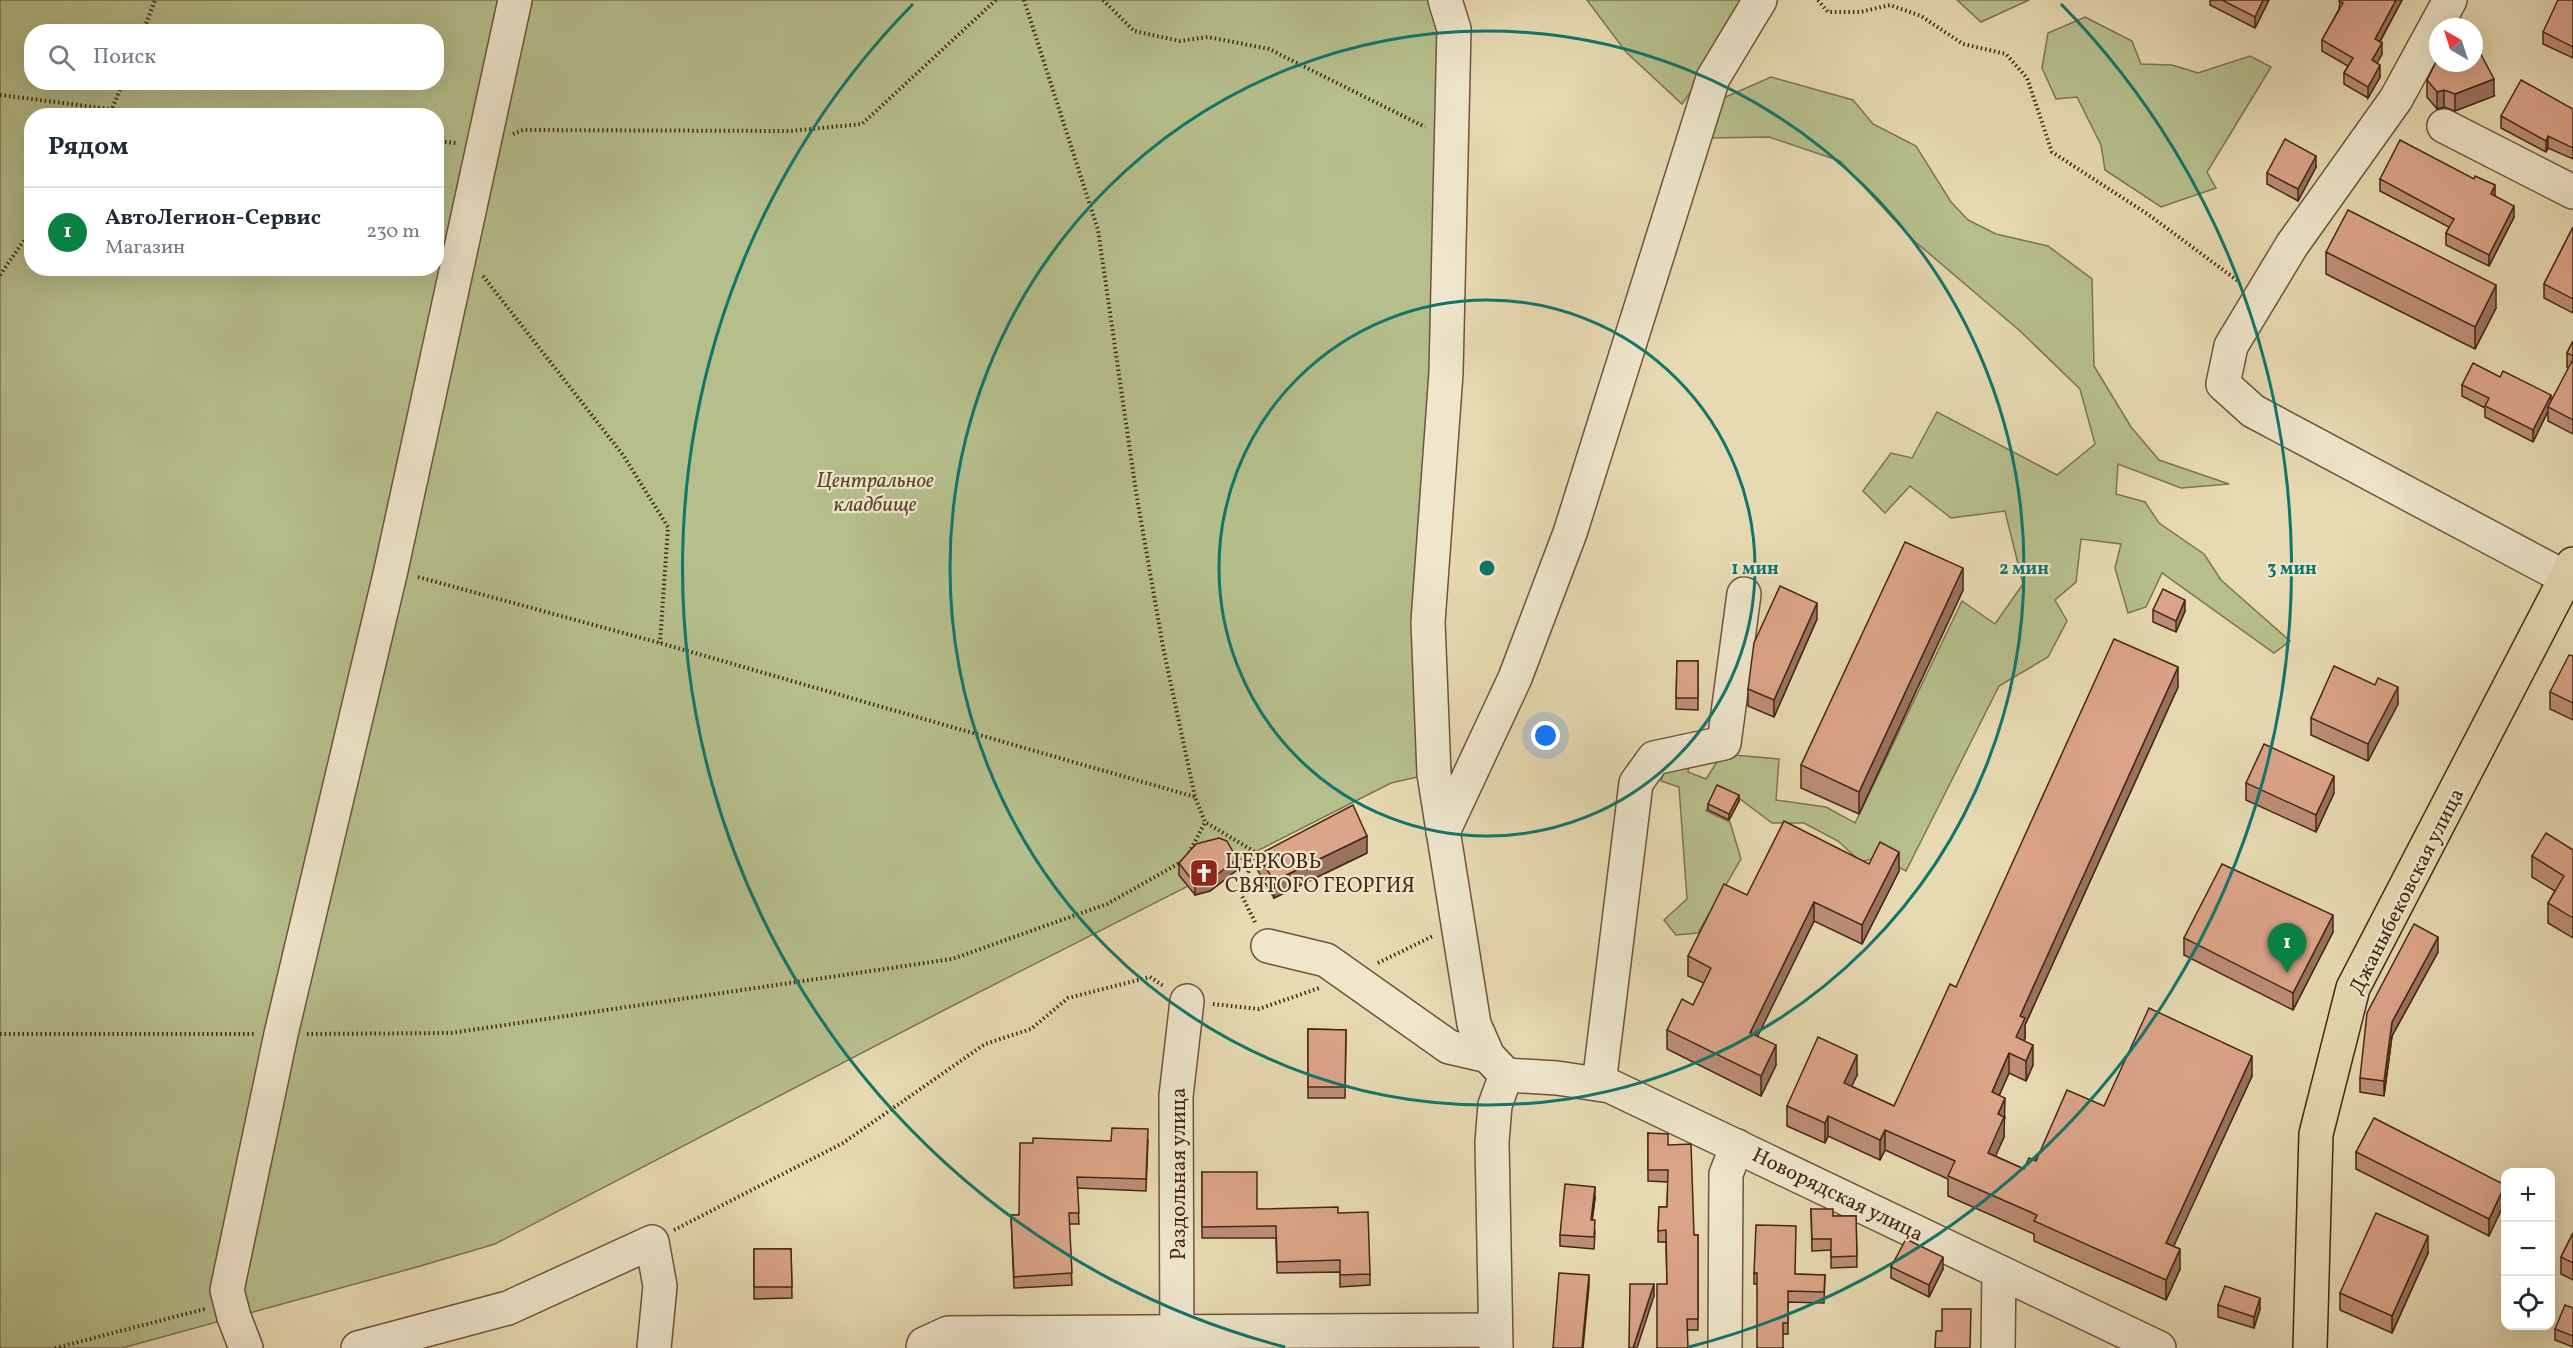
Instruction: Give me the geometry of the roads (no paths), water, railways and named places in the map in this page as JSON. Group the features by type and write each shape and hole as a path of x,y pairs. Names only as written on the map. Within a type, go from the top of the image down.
{"main road":[{"name":"Джаныбековская улица","path":"2310,1348 2316,1134 2353,988 2569,571"}],"street":[{"path":"246,1348 227,1290 281,1035 391,570 515,0"},
{"path":"924,1346 948,1333 1177,1340 1495,1339 1492,1142 1497,1065 1474,1024 1443,832 1434,774 1428,621 1446,374 1454,29 1445,0"},
{"path":"1443,832 1515,678 1570,533 1713,78 1760,0"},
{"path":"2450,0 2396,99 2292,245 2231,346 2223,384 2253,411 2569,571"},
{"path":"2444,126 2573,192"},
{"path":"1599,1084 1636,783 1654,758 1724,743 1744,594"},
{"name":"Новорядская улица","path":"1268,946 1326,960 1449,1047 1497,1065 1557,1078 1610,1086 2159,1348"},
{"name":"Раздольная улица","path":"1177,1340 1176,1096 1187,1001"},
{"path":"1725,1348 1726,1174 1737,1146"},
{"path":"358,1348 508,1308 652,1242 660,1286 654,1348"},
{"path":"1998,1348 1999,1272"}],"place":[{"name":"ЦЕРКОВЬ СВЯТОГО ГЕОРГИЯ","path":"1204,873"},
{"name":"АвтоЛегион-Сервис","path":"2287,973"}],"park label":[{"name":"Центральное кладбище","path":"875,492"}]}
